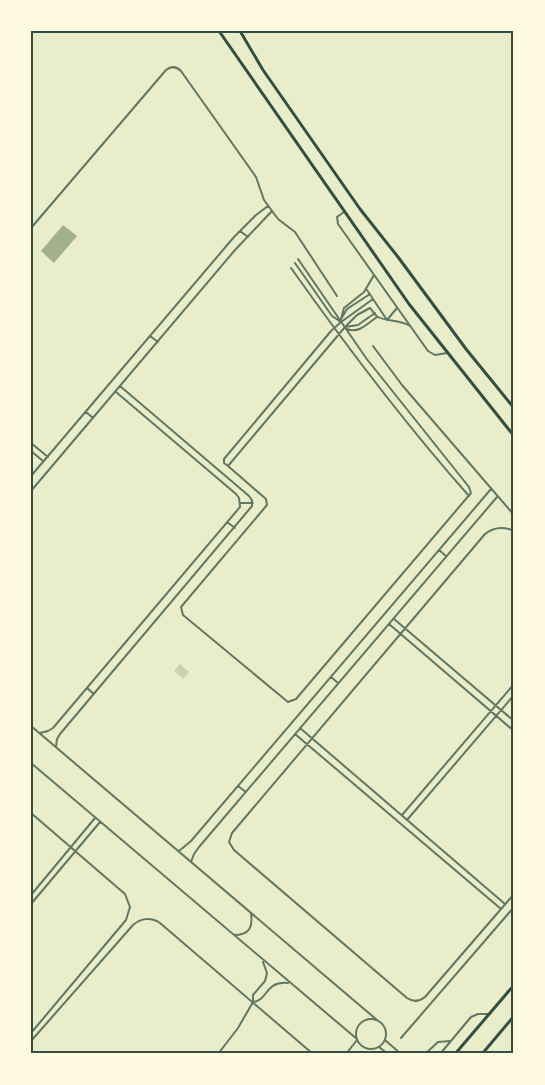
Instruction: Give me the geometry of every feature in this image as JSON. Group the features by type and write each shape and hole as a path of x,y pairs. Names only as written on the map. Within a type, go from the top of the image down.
{"main road":[{"path":"219,31 408,304 514,436"},
{"path":"240,31 263,70 355,202 466,349 514,408"},
{"path":"455,1054 514,985"},
{"path":"482,1054 514,1016"}],"street":[{"path":"31,228 166,70 171,67 176,68 181,71 258,180 261,194 268,206 280,221 295,232 337,296"},
{"path":"31,476 240,231 268,206"},
{"path":"31,491 272,211"},
{"path":"344,212 337,218 337,222 410,326 429,352 437,356 447,353"},
{"path":"240,231 248,237"},
{"path":"298,259 341,322 345,327 369,363 470,489 469,496 296,699 288,702 184,616 181,611 182,604 267,505 266,499 224,462 225,457 334,328 341,322 373,298"},
{"path":"295,263 332,316 341,322"},
{"path":"291,268 375,384 469,496"},
{"path":"341,322 344,308 367,290 374,275"},
{"path":"367,290 388,320"},
{"path":"341,322 343,314 347,309 370,294"},
{"path":"228,466 357,315 367,308 371,308 378,316 388,320 398,320 410,326"},
{"path":"388,320 397,308"},
{"path":"345,327 358,325 375,314"},
{"path":"345,327 356,330 378,316"},
{"path":"150,336 158,342"},
{"path":"373,346 402,385 514,515"},
{"path":"120,386 249,496 253,503"},
{"path":"40,733 53,728 238,510 240,503 236,494 116,392"},
{"path":"86,412 93,418"},
{"path":"31,443 48,457"},
{"path":"31,451 44,462"},
{"path":"439,462 446,458"},
{"path":"179,851 189,844 490,489"},
{"path":"191,862 199,847 497,497"},
{"path":"240,503 253,503"},
{"path":"56,747 58,736 235,528 253,503"},
{"path":"227,522 235,528"},
{"path":"514,531 498,528 485,534 232,833 230,838 230,846 234,850 400,992 412,1000 420,1000 425,997 514,894"},
{"path":"439,550 446,556"},
{"path":"393,618 514,721"},
{"path":"388,624 514,731"},
{"path":"331,677 338,683"},
{"path":"402,815 514,684"},
{"path":"87,688 94,694"},
{"path":"407,820 514,695"},
{"path":"31,726 377,1020 385,1028 385,1040 380,1047 368,1049 362,1046 31,763"},
{"path":"300,728 505,904"},
{"path":"295,734 501,909"},
{"path":"238,786 246,792"},
{"path":"31,813 125,894 130,902 130,912 126,920 31,1033"},
{"path":"31,895 95,818"},
{"path":"31,904 100,822"},
{"path":"458,873 463,868"},
{"path":"401,1038 514,907"},
{"path":"234,935 243,935 249,931 252,922 251,912"},
{"path":"31,1041 133,925 146,918 160,923 313,1054"},
{"path":"253,1002 259,1000 267,976 262,960"},
{"path":"218,1054 238,1028 253,1002 253,994 276,984 290,983"},
{"path":"440,1054 471,1017 478,1014 489,1014"},
{"path":"346,1054 357,1040 357,1030 361,1023 369,1019 377,1020"},
{"path":"385,1040 402,1054"},
{"path":"425,1054 438,1042 450,1041"},
{"path":"380,1047 388,1054"},
{"path":"364,1054 368,1049"}],"shaded area":[{"path":"63,225 77,236 54,263 41,251"},
{"path":"180,664 189,672 183,679 174,671"}]}
